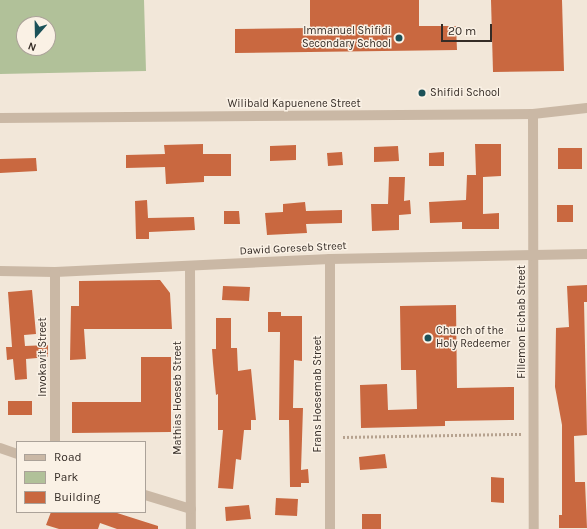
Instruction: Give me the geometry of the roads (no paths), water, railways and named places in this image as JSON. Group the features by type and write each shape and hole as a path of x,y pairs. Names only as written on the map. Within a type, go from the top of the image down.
{"street":[{"name":"Wilibald Kapuenene Street","path":"0,118 533,114 587,108"},
{"name":"Fillemon Eichab Street","path":"533,114 534,529"},
{"name":"Dawid Goreseb Street","path":"0,271 55,272 330,259 587,254"},
{"name":"Frans Hoesemab Street","path":"330,259 330,529"},
{"name":"Mathias Hoeseb Street","path":"190,266 190,529"},
{"name":"Invokavit Street","path":"55,272 55,441"},
{"path":"0,448 16,454"},
{"path":"146,495 191,509"}],"place":[{"name":"Immanuel Shifidi Secondary School","path":"399,38"},
{"name":"Shifidi School","path":"422,93"},
{"name":"Church of the Holy Redeemer","path":"428,338"}]}
